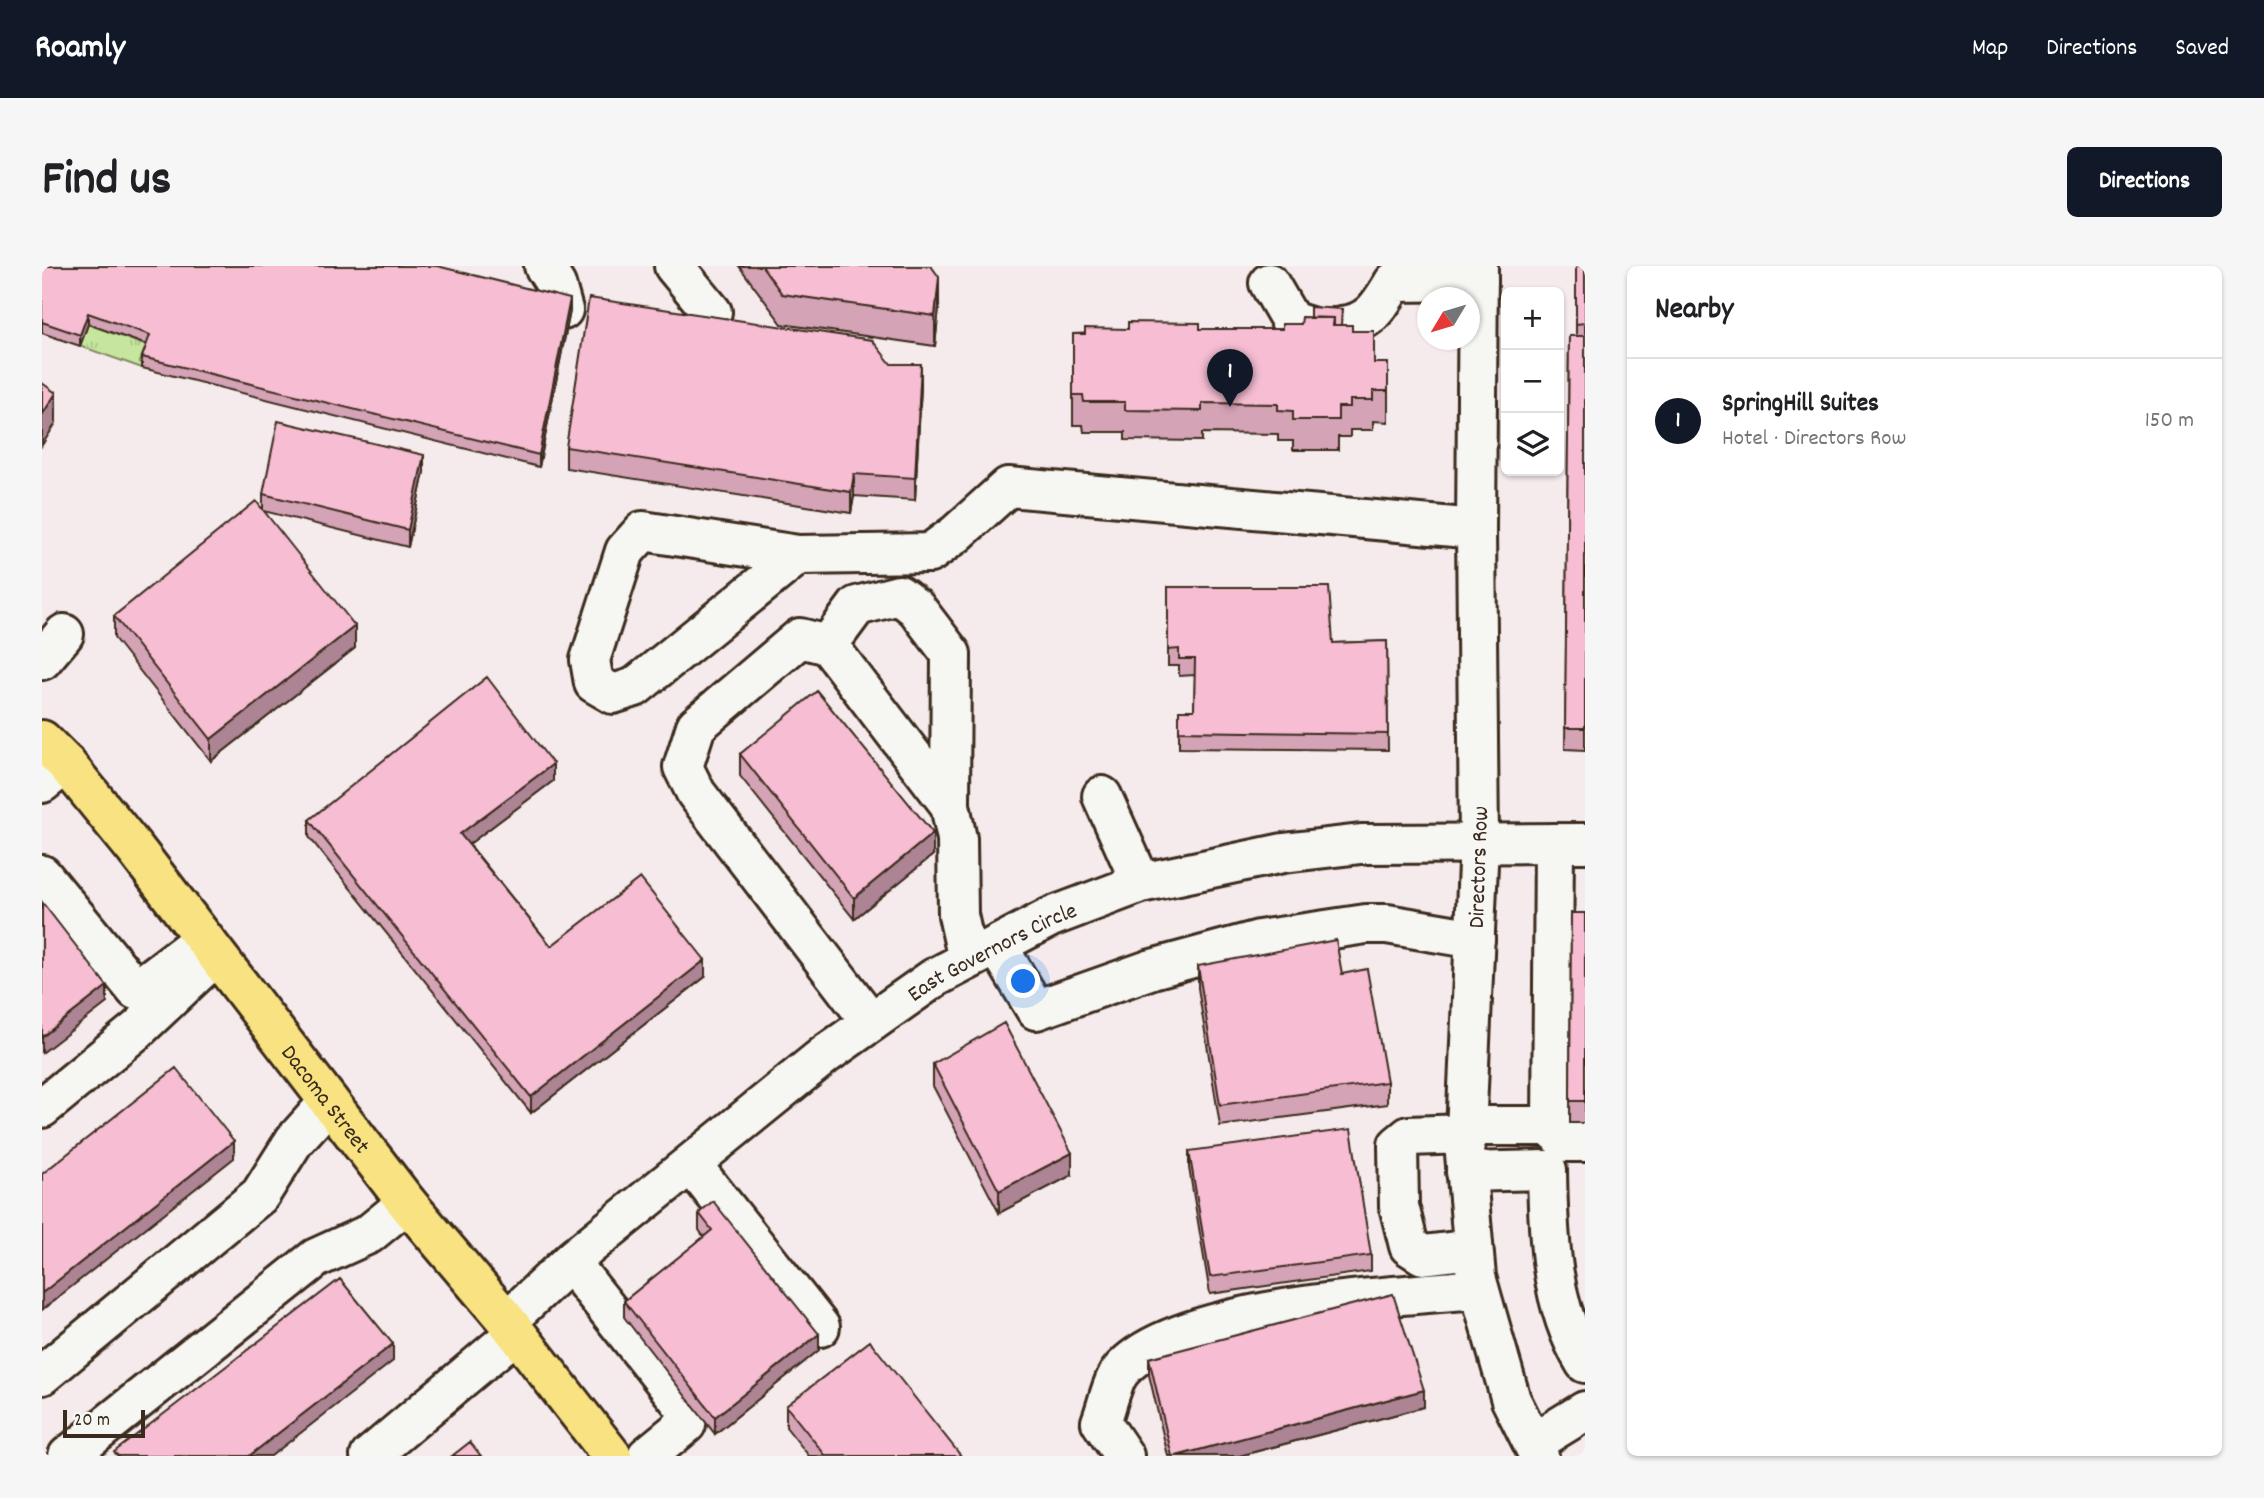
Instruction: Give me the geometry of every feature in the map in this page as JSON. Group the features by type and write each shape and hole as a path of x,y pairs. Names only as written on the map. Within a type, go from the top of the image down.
{"main road":[{"name":"Dacoma Street","path":"50,762 210,947 407,1203 511,1327 612,1456"}],"street":[{"path":"533,266 546,284 555,307 556,285 544,266"},
{"path":"674,266 712,312"},
{"path":"1269,282 1291,321 1325,326 1355,325 1370,317 1394,282 1478,274"},
{"name":"Directors Row","path":"1478,274 1476,529 1479,842 1466,1172 1479,1289 1511,1400 1536,1450"},
{"path":"798,555 635,687 613,694 594,682 590,660 625,551 643,531 798,555 930,552 956,534 1008,487 1476,529"},
{"path":"828,645 857,606 899,595 915,607 951,654 950,805 957,839 958,915 983,953 1036,1010 1152,969 1259,940 1366,923 1475,939"},
{"path":"871,1023 696,793 683,767 696,726 800,638 828,645 950,805"},
{"path":"1102,796 1141,883"},
{"path":"1421,1294 1399,1206 1398,1145 1409,1136 1466,1130 1568,1134 1569,843"},
{"name":"East Governors Circle","path":"370,1456 511,1327 570,1262 826,1054 934,978 1051,916 1141,883 1283,853 1361,844 1569,843"},
{"path":"42,875 136,990 210,947"},
{"path":"42,1108 137,1030 210,947"},
{"path":"42,1375 260,1195 294,1141 329,1102"},
{"path":"692,1165 820,1327"},
{"path":"1466,1172 1548,1170 1548,1232 1556,1288 1566,1323 1585,1363"},
{"path":"68,1456 316,1258 369,1234 407,1203"},
{"path":"1409,1246 1423,1255 1473,1250"},
{"path":"570,1262 688,1411 686,1424 647,1456"},
{"path":"1124,1456 1101,1422 1120,1372 1150,1349 1192,1329 1306,1306 1479,1289"},
{"path":"1536,1450 1585,1411"}],"green space":[{"path":"88,324 150,347 147,356 143,354 140,362 144,364 142,368 80,346"}],"building":[{"path":"42,266 437,266 570,299 539,455 142,357 150,335 88,313 80,335 42,322"},
{"path":"762,266 931,266 939,277 935,316 782,294"},
{"path":"1576,266 1585,266 1585,323 1576,324"},
{"path":"589,298 872,340 891,364 921,364 915,478 854,474 851,492 566,447"},
{"path":"1310,307 1342,309 1341,325 1334,325 1334,318 1310,318"},
{"path":"1302,317 1334,318 1333,325 1352,325 1352,331 1374,331 1374,363 1388,363 1388,391 1373,391 1373,400 1350,400 1350,407 1338,407 1338,420 1293,420 1293,411 1278,410 1278,404 1202,403 1202,411 1125,410 1125,402 1084,402 1083,395 1073,395 1073,334 1085,334 1085,328 1128,329 1128,322 1200,323 1200,329 1282,329 1282,324 1301,324"},
{"path":"1569,336 1585,336 1585,728 1565,728"},
{"path":"42,383 56,393 42,415"},
{"path":"278,421 424,455 408,530 263,494"},
{"path":"256,501 355,626 211,739 114,616"},
{"path":"1168,587 1329,587 1333,643 1387,641 1388,734 1179,731 1179,710 1194,710 1195,659 1179,659 1179,649 1168,650"},
{"path":"487,677 553,764 460,834 551,946 640,878 705,960 531,1097 309,820"},
{"path":"817,691 933,833 854,898 740,754"},
{"path":"42,902 107,986 42,1037"},
{"path":"1571,913 1585,913 1585,1101 1570,1101"},
{"path":"1336,940 1342,974 1367,969 1387,1082 1220,1105 1198,966"},
{"path":"1004,1023 1072,1153 999,1191 933,1064"},
{"path":"176,1068 234,1141 42,1293 42,1174"},
{"path":"1351,1129 1371,1255 1210,1277 1189,1151"},
{"path":"713,1201 819,1334 715,1417 624,1301 712,1230 699,1213"},
{"path":"340,1279 393,1344 249,1456 118,1456 114,1452"},
{"path":"1393,1294 1424,1390 1172,1456 1149,1358"},
{"path":"870,1341 961,1456 826,1456 786,1406"},
{"path":"470,1442 481,1456 452,1456"}],"place":[{"name":"SpringHill Suites","path":"1230,407"}]}
